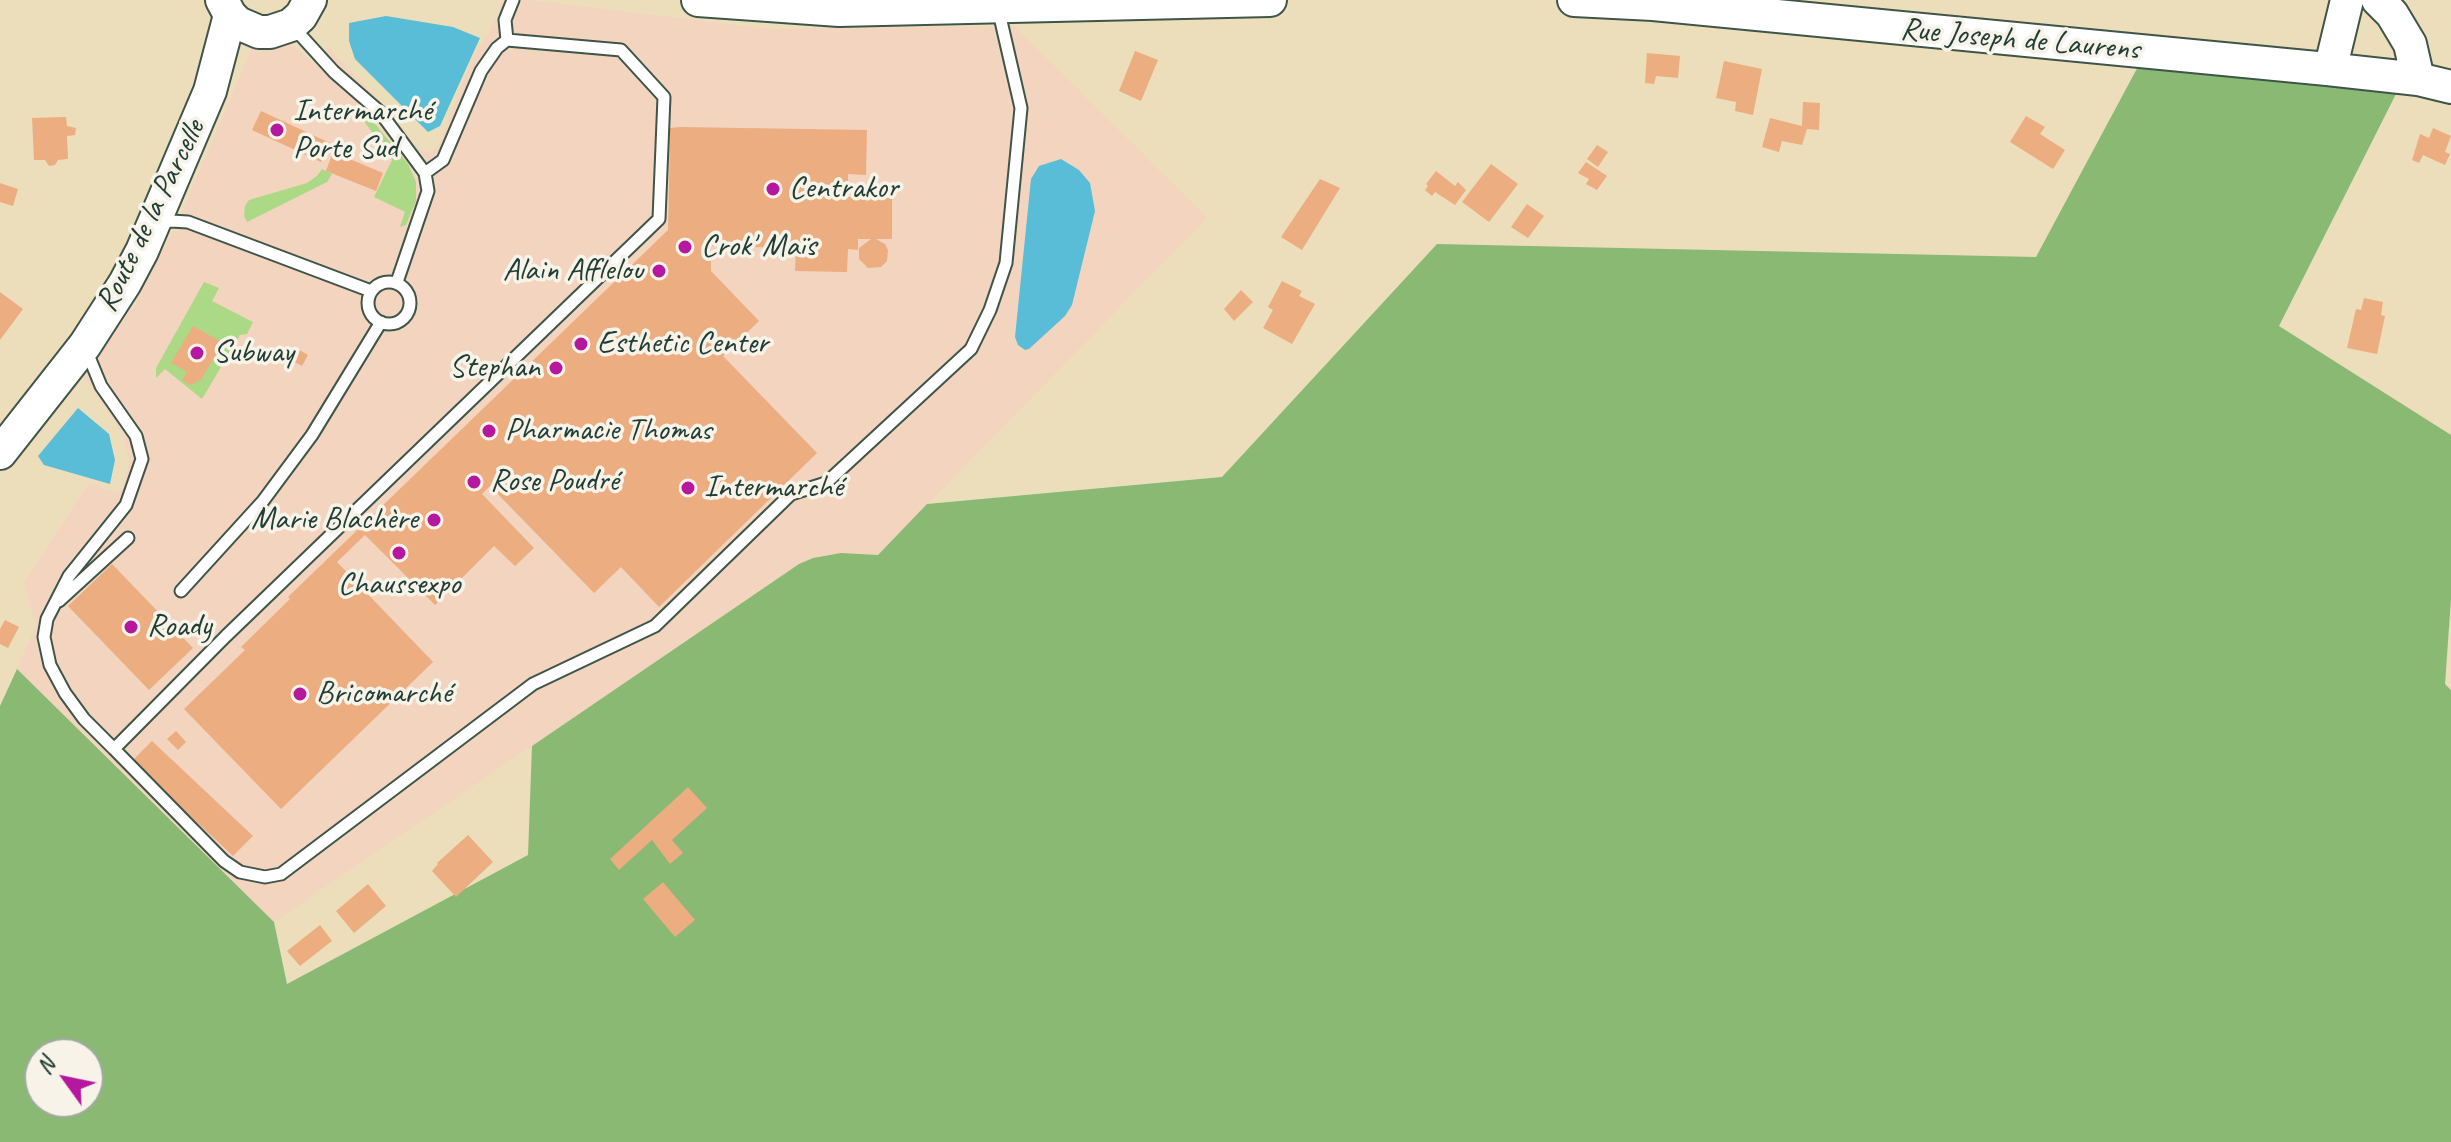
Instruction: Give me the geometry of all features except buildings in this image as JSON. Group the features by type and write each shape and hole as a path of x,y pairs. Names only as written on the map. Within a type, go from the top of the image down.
{"main road":[{"path":"698,0 839,10 1270,0"},
{"name":"Rue Joseph de Laurens","path":"1574,0 1653,4 2327,69 2418,79 2451,87"},
{"path":"2327,69 2336,47 2347,0"},
{"path":"2378,0 2392,14 2410,44 2418,79"},
{"path":"226,8 238,23 259,32 281,30 300,12"},
{"name":"Route de la Parcelle","path":"0,453 85,345 125,283 210,91 226,8"},
{"name":"Route de la Parcelle","path":"210,91 259,32"}],"lane":[{"path":"507,40 505,20 513,0"},
{"path":"85,345 101,386 136,436 142,459 126,505 69,576 47,619 44,637 50,665 84,719 224,861 240,872 265,877 281,874 533,684 655,626 791,494 826,483 971,349 990,310 1006,263 1021,108 998,8"},
{"path":"300,12 334,72 380,112 425,173 428,191 397,282"},
{"path":"114,749 226,636 659,219 664,97 621,50 507,40 497,48 481,71 443,160 425,173"},
{"path":"152,226 171,221 188,222 371,291"},
{"path":"383,282 397,282 410,297 409,311 394,324 381,322 370,312 368,298 371,291 383,282"},
{"path":"181,591 266,497 312,435 381,322"},
{"path":"53,607 128,538"}],"shaded area":[{"path":"502,0 530,0 770,29 1014,26 1207,218 878,555 841,553 813,558 783,574 274,922 17,669 36,625 24,582 89,483 118,493 125,481 129,460 123,435 83,376 135,304 178,221 253,45 285,42 312,63 327,47 380,101 419,149 430,153 439,144 471,61 497,17"}],"green space":[{"path":"2141,61 2398,90 2279,326 2451,435 2451,599 2445,684 2451,690 2451,1142 0,1142 0,706 17,669 274,922 287,984 528,855 532,746 799,564 841,553 878,555 927,504 1222,477 1437,244 2036,257"},
{"path":"362,108 408,164 416,182 416,201 406,225 400,227 405,212 374,197 392,160 359,114"},
{"path":"322,169 332,174 327,182 247,222 244,216 249,200 307,183"},
{"path":"204,282 219,288 212,301 253,322 247,334 240,335 202,399 165,369 156,378 156,368"}],"water":[{"path":"386,16 453,27 480,38 440,126 428,132 355,59 349,41 349,23"},
{"path":"1061,159 1079,170 1090,183 1095,211 1072,305 1065,316 1025,350 1018,345 1015,337 1031,179 1039,166"},
{"path":"78,408 109,434 115,460 110,484 44,465 38,456"}],"place":[{"name":"Intermarché Porte Sud","path":"277,130"},
{"name":"Centrakor","path":"773,189"},
{"name":"Crok' Maïs","path":"685,247"},
{"name":"Alain Afflelou","path":"659,271"},
{"name":"Esthetic Center","path":"581,344"},
{"name":"Subway","path":"197,353"},
{"name":"Stephan","path":"556,368"},
{"name":"Pharmacie Thomas","path":"489,431"},
{"name":"Rose Poudré","path":"474,482"},
{"name":"Intermarché","path":"688,488"},
{"name":"Marie Blachère","path":"434,520"},
{"name":"Chaussexpo","path":"399,553"},
{"name":"Roady","path":"131,627"},
{"name":"Bricomarché","path":"300,694"}]}
